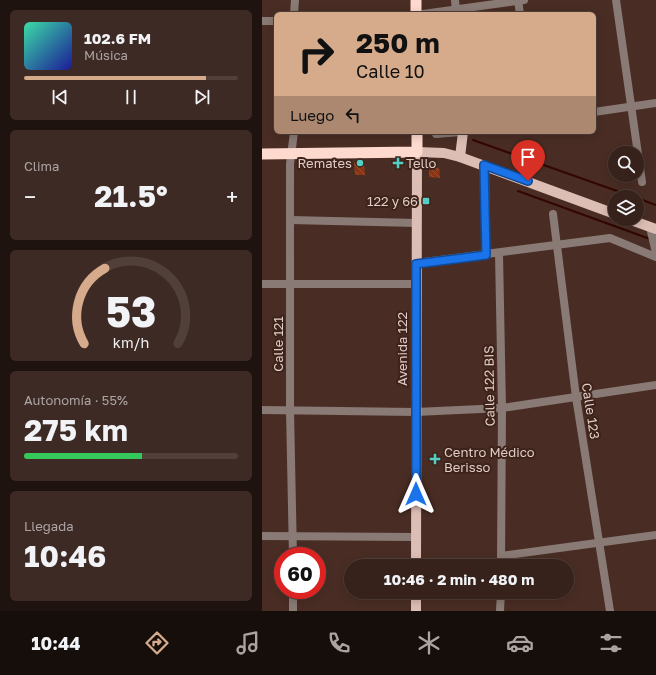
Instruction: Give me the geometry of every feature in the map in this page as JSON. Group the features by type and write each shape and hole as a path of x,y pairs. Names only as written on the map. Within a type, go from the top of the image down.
{"highway":[{"path":"416,0 416,12"},
{"name":"Avenida 122","path":"417,134 417,152"},
{"path":"262,154 291,155 417,152"}],"main road":[{"path":"460,156 461,134"},
{"path":"417,152 444,153 460,156 608,211"},
{"name":"Avenida 122","path":"416,559 417,152"},
{"path":"643,226 653,231"},
{"path":"416,599 416,611"}],"street":[{"path":"294,12 295,0"},
{"path":"455,0 456,10"},
{"path":"440,12 520,0 520,12"},
{"path":"616,0 637,146"},
{"path":"262,21 274,21"},
{"path":"596,112 656,103"},
{"name":"Calle 121","path":"293,547 290,410 290,220 291,155 294,134"},
{"path":"484,165 486,255"},
{"name":"Calle 123","path":"553,214 576,397 610,611"},
{"path":"290,220 417,223"},
{"path":"416,264 556,244 610,238 656,253 653,231"},
{"name":"Calle 122 BIS","path":"499,253 502,408 501,559"},
{"path":"262,284 416,284"},
{"path":"262,410 416,412 502,408 656,385"},
{"path":"501,556 656,535"},
{"path":"262,536 416,537"},
{"path":"293,599 293,611"},
{"path":"500,599 500,611"}],"building":[{"path":"354,162 364,162 365,175 355,175"},
{"path":"431,165 439,168 440,178 429,177 429,167"}],"waterway":[{"path":"473,140 614,190"},
{"path":"518,191 650,239"},
{"path":"644,201 656,205"}],"place":[{"name":"Remates","path":"360,163"},
{"name":"Tello","path":"398,163"},
{"name":"122 y 66","path":"426,201"},
{"name":"Centro Médico Berisso","path":"435,459"}],"route":[{"path":"416,494 416,264 486,255 484,165 528,181"}]}
